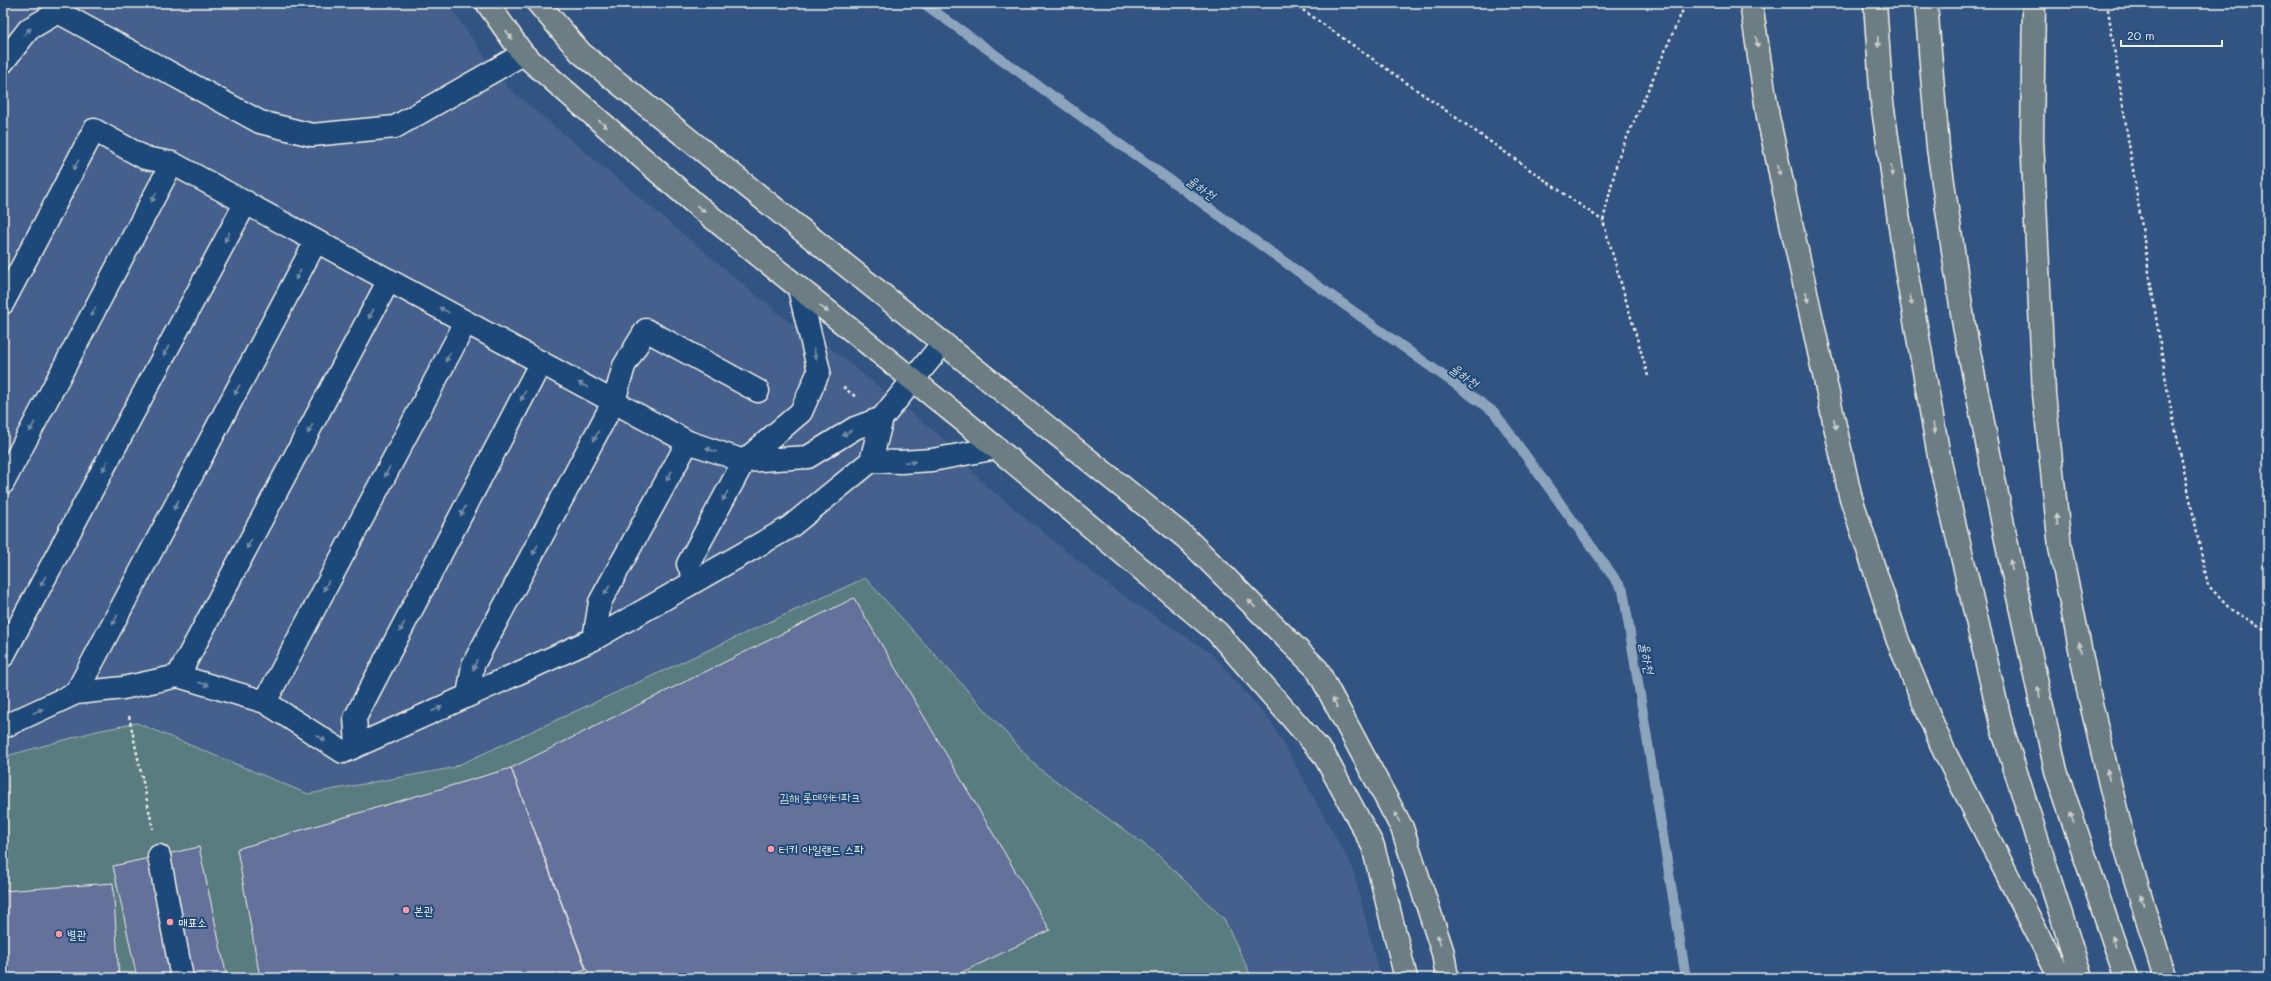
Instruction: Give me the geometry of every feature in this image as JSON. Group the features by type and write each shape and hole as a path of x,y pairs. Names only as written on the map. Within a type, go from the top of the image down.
{"main road":[{"path":"487,3 523,54 694,203 997,448 1217,632 1324,755 1373,846 1406,978"},
{"path":"538,3 581,53 1186,538 1317,669 1402,828 1443,954 1447,978"},
{"path":"1751,3 1768,117 1850,495 1898,641 1944,751 2060,978"},
{"path":"1875,3 1882,102 1906,269 1940,462 2002,728 2081,978"},
{"path":"1926,3 1938,148 1963,318 2010,560 2056,771 2126,978"},
{"path":"2034,3 2032,138 2044,394 2060,547 2090,699 2123,839 2165,978"}],"street":[{"path":"3,62 29,29 56,7 260,122 312,136 394,127 523,54"},
{"path":"3,303 94,130 144,158 172,163 688,442 744,461 808,457 855,428 882,418"},
{"path":"3,482 172,163"},
{"path":"3,656 246,202"},
{"path":"76,693 316,241"},
{"path":"178,676 389,280"},
{"path":"696,580 688,564 744,461 801,412 818,371 799,289"},
{"path":"265,702 466,322"},
{"path":"468,696 473,665 614,401 624,366 646,330 758,391"},
{"path":"3,727 76,693 123,688 178,676 265,702 342,752 594,639 790,527 871,461 882,418 943,343"},
{"path":"357,745 355,718 541,362"},
{"path":"594,639 600,602 688,442"},
{"path":"871,461 902,462 932,460 997,448"},
{"path":"159,856 182,978"}],"path":[{"path":"1294,3 1603,221"},
{"path":"1648,376 1603,221 1618,158 1686,3"},
{"path":"2107,3 2168,394 2208,585 2230,609 2268,632"},
{"path":"842,386 858,398"},
{"path":"123,688 159,856"}],"shaded area":[{"path":"3,3 447,3 506,86 785,319 829,347 940,436 986,486 1112,588 1212,654 1271,722 1352,866 1378,969 1378,978 3,978"}],"green space":[{"name":"김해 롯데워터파크","path":"865,578 1038,768 1156,853 1224,919 1252,978 3,978 3,757 97,731 137,723 308,794 452,768"}],"building":[{"name":"터키 아일랜드 스파","path":"854,598 1050,930 950,978 590,978 511,768"},
{"name":"본관","path":"511,768 586,970 560,978 260,978 237,849"},
{"name":"매표소","path":"199,847 227,978 137,978 113,866"},
{"name":"별관","path":"113,883 119,978 3,978 3,891"}],"waterway":[{"name":"율하천","path":"923,3 1494,412 1623,590 1686,978"}],"place":[{"name":"터키 아일랜드 스파","path":"771,849"},
{"name":"본관","path":"406,910"},
{"name":"매표소","path":"170,922"},
{"name":"별관","path":"59,934"}]}
